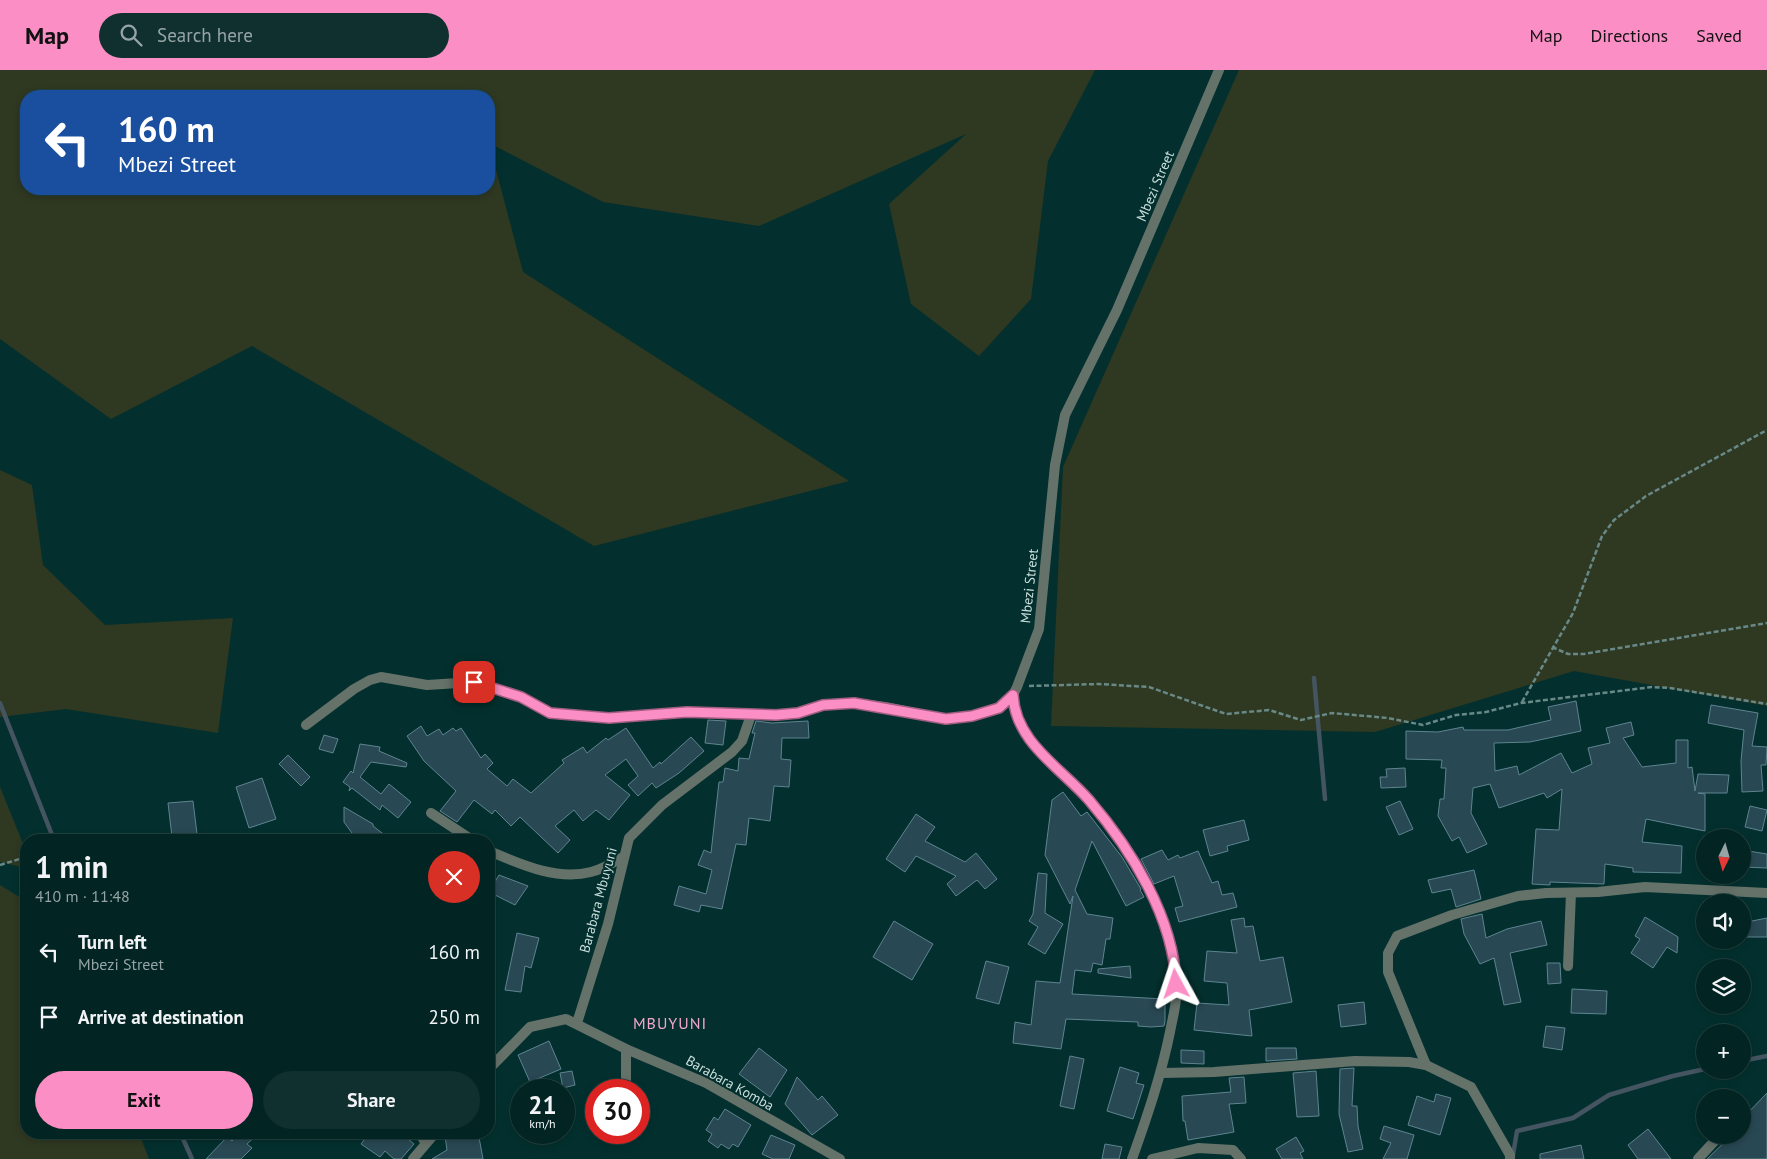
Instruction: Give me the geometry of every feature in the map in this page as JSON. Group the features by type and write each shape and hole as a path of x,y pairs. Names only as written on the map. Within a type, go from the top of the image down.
{"street":[{"name":"Mbezi Street","path":"1015,691 1039,629 1054,465 1065,415 1117,310 1219,70"},
{"path":"306,725 354,689 370,680 382,677 428,685 474,682 521,697 550,713 609,718 687,712 751,716 798,713 823,705 854,703 946,719 972,716 999,708 1015,691"},
{"path":"1015,691 1018,721 1029,740 1089,800 1127,849 1149,888 1170,945 1175,967 1176,1000 1162,1073 1132,1159"},
{"name":"Barabara Mbuyuni","path":"576,1023 608,924 630,838 646,820 680,790 732,752 742,741 751,716"},
{"path":"432,813 463,834"},
{"path":"495,853 542,871 562,874 591,872 624,857"},
{"path":"1426,1065 1388,972 1388,953 1397,936 1452,914 1518,896 1598,892 1645,887 1767,894"},
{"path":"1568,966 1571,893"},
{"path":"495,1063 530,1027 566,1019 576,1023"},
{"name":"Barabara Komba","path":"576,1023 626,1049 706,1083 840,1159"},
{"path":"626,1049 626,1079"},
{"path":"1162,1073 1214,1072 1355,1061 1409,1062 1426,1065 1471,1087 1510,1155 1510,1159"},
{"path":"413,1159 430,1139"},
{"path":"1698,1159 1712,1144"},
{"path":"1152,1159 1198,1148 1226,1148 1233,1150 1241,1159"}],"lane":[{"path":"423,1139 426,1144"}],"path":[{"path":"1521,703 1574,612 1602,536 1614,520 1646,496 1767,430"},
{"path":"1552,647 1568,654 1584,654 1767,622"},
{"path":"1015,691 1099,684 1149,687 1226,714 1268,710 1301,720 1332,713 1388,718 1423,725 1456,715 1486,712 1521,703 1652,687 1670,688 1767,704"},
{"path":"0,866 20,859"}],"green space":[{"path":"0,70 1095,70 1048,161 1031,299 979,356 911,304 889,204 966,134 759,226 603,202 495,146 495,90 20,90 20,195 495,195 495,166 523,272 849,481 594,546 252,346 111,419 0,339"},
{"path":"1239,70 1767,70 1767,706 1574,671 1375,732 1051,726 1063,467"},
{"path":"0,470 32,485 43,565 105,625 233,618 218,733 66,709 0,717"},
{"path":"0,787 20,836 20,867 0,862"},
{"path":"0,885 20,897 20,1139 141,1139 149,1159 0,1159"}],"building":[{"path":"1576,701 1581,731 1530,742 1494,743 1495,771 1517,766 1519,775 1561,753 1572,773 1592,764 1588,748 1610,743 1606,728 1631,722 1634,735 1623,738 1642,767 1676,763 1676,740 1688,740 1688,768 1692,767 1695,791 1698,774 1729,775 1727,793 1698,793 1705,794 1705,829 1696,829 1646,819 1642,842 1682,846 1681,873 1633,872 1633,868 1605,864 1604,884 1550,882 1550,885 1532,884 1536,829 1559,830 1562,789 1547,798 1544,793 1499,808 1490,784 1473,788 1471,813 1487,844 1467,853 1459,837 1452,841 1438,816 1440,799 1444,799 1446,768 1441,768 1442,760 1406,759 1406,731 1438,732 1463,727 1464,730 1508,730 1551,720 1548,707"},
{"path":"1711,705 1758,713 1752,746 1767,747 1766,765 1761,765 1763,791 1742,792 1741,761 1744,730 1708,723"},
{"path":"708,720 726,721 723,745 705,743"},
{"path":"756,721 772,723 808,721 809,738 782,738 781,759 791,760 789,787 774,786 770,821 749,818 746,845 736,844 722,909 701,905 699,912 674,905 679,886 706,894 712,870 698,865 704,850 711,853 719,782 723,782 725,768 738,771 739,758 749,759 755,733 752,733"},
{"path":"421,726 427,736 439,729 443,735 453,728 456,731 461,728 481,758 485,754 493,763 487,769 507,786 513,779 531,793 564,763 562,760 583,747 587,753 606,738 608,740 626,728 653,768 660,762 661,764 691,737 704,751 679,773 656,788 652,783 638,796 628,785 638,776 626,759 605,775 630,795 609,820 596,810 583,821 574,810 555,826 570,840 558,853 520,817 511,826 495,810 492,814 474,800 457,822 440,811 456,791 424,761 407,736"},
{"path":"324,735 338,739 333,753 319,749"},
{"path":"360,744 380,747 379,751 407,763 406,767 371,762 360,777 381,794 389,784 411,802 398,818 382,805 380,810 352,788 349,791 350,787 343,782 351,771 353,773"},
{"path":"288,755 310,777 301,786 279,764"},
{"path":"1405,768 1406,787 1381,788 1380,777 1387,777 1386,769"},
{"path":"262,778 276,819 249,828 236,787"},
{"path":"1063,792 1081,816 1087,812 1122,857 1144,897 1126,906 1092,841 1075,890 1087,914 1113,918 1110,939 1106,939 1102,965 1093,963 1091,972 1075,970 1072,994 1165,999 1165,1021 1164,1026 1151,1027 1138,1026 1138,1022 1066,1019 1061,1049 1013,1043 1015,1022 1031,1025 1036,981 1060,983 1073,896 1070,904 1045,855 1052,800"},
{"path":"193,801 197,834 172,834 168,803"},
{"path":"1400,801 1413,829 1399,835 1386,807"},
{"path":"1750,806 1767,810 1762,831 1745,827"},
{"path":"344,807 373,824 383,834 353,834 344,822"},
{"path":"916,814 935,827 925,841 965,862 976,853 997,879 985,889 977,880 956,896 947,884 956,876 916,856 905,872 886,859"},
{"path":"1244,820 1249,840 1227,846 1228,851 1210,856 1203,830"},
{"path":"1162,850 1168,860 1178,855 1180,858 1198,851 1212,883 1218,881 1222,895 1233,893 1237,907 1179,922 1175,908 1183,906 1174,876 1154,884 1141,859"},
{"path":"1751,851 1767,854 1767,868 1751,867"},
{"path":"1474,870 1481,899 1456,907 1451,889 1432,893 1428,880"},
{"path":"1038,873 1047,874 1045,913 1063,924 1045,954 1028,944 1038,927 1029,921 1033,914"},
{"path":"499,875 528,886 515,905 495,895 495,882"},
{"path":"1482,914 1486,938 1507,929 1541,921 1547,945 1510,953 1521,1002 1504,1005 1494,958 1480,964 1464,934 1461,919"},
{"path":"1645,917 1678,937 1677,953 1667,947 1653,968 1631,953 1640,939 1635,936"},
{"path":"1244,918 1245,927 1253,926 1260,961 1283,957 1292,1002 1249,1010 1252,1036 1194,1030 1197,1003 1229,1005 1227,983 1204,981 1207,951 1237,953 1231,920"},
{"path":"1767,918 1767,937 1751,937 1751,921"},
{"path":"894,921 933,944 912,980 873,957"},
{"path":"517,933 539,938 531,968 525,966 521,992 505,990"},
{"path":"986,961 1009,967 999,1004 976,998"},
{"path":"1547,963 1560,963 1561,983 1548,984"},
{"path":"1130,966 1131,978 1098,973 1098,969"},
{"path":"1572,989 1607,991 1606,1014 1571,1013"},
{"path":"1364,1002 1366,1024 1341,1027 1338,1005"},
{"path":"1546,1026 1565,1028 1562,1050 1543,1047"},
{"path":"549,1041 561,1069 537,1079 529,1079 518,1055"},
{"path":"759,1048 787,1070 770,1097 739,1074"},
{"path":"1266,1048 1296,1048 1297,1059 1266,1061"},
{"path":"1181,1050 1204,1051 1204,1064 1181,1063"},
{"path":"1070,1056 1084,1059 1074,1109 1060,1106"},
{"path":"1120,1067 1139,1073 1136,1083 1144,1085 1133,1119 1107,1111"},
{"path":"1354,1068 1352,1106 1357,1106 1358,1126 1363,1149 1348,1152 1339,1114 1340,1069"},
{"path":"572,1071 574,1079 561,1079 560,1073"},
{"path":"1316,1071 1319,1116 1297,1117 1293,1073"},
{"path":"797,1077 818,1100 822,1096 838,1115 812,1135 785,1104"},
{"path":"1244,1077 1246,1103 1229,1104 1234,1132 1188,1140 1185,1121 1183,1121 1182,1096 1231,1092 1229,1078"},
{"path":"1767,1093 1767,1159 1707,1159 1723,1144 1751,1144 1751,1110"},
{"path":"1436,1094 1451,1098 1440,1135 1408,1125 1417,1096 1434,1102"},
{"path":"725,1109 751,1125 738,1147 733,1144 729,1149 721,1144 718,1148 708,1141 712,1134 706,1130 714,1117 718,1120"},
{"path":"1384,1126 1414,1135 1407,1159 1383,1159 1391,1143 1380,1139"},
{"path":"1648,1129 1671,1159 1638,1159 1628,1145"},
{"path":"771,1135 795,1145 789,1159 773,1159 762,1154"},
{"path":"1296,1137 1304,1151 1300,1153 1303,1159 1282,1159 1276,1149"},
{"path":"225,1139 232,1141 234,1139 252,1139 247,1144 252,1148 241,1159 206,1159"},
{"path":"365,1139 408,1139 414,1144 401,1159 394,1159 385,1151 380,1157 361,1144"},
{"path":"445,1139 479,1139 483,1159 432,1159 447,1150"},
{"path":"1105,1144 1122,1147 1119,1159 1102,1159"},
{"path":"1581,1145 1584,1159 1540,1159 1540,1154"}],"waterway":[{"path":"1314,678 1325,799"},
{"path":"0,703 52,834"},
{"path":"1751,1059 1767,1056"},
{"path":"1513,1155 1517,1131 1573,1118 1609,1095 1696,1071"},
{"path":"183,1139 192,1159"}],"district":[{"name":"MBUYUNI","path":"670,1023"}],"route":[{"path":"474,682 495,687 521,697 550,713 609,718 687,712 728,713 751,716 776,715 798,713 823,705 854,703 946,719 972,716 999,708 1013,695 1013,705 1018,721 1029,740 1089,800 1127,849 1149,888 1170,945 1175,967 1176,984"}]}
